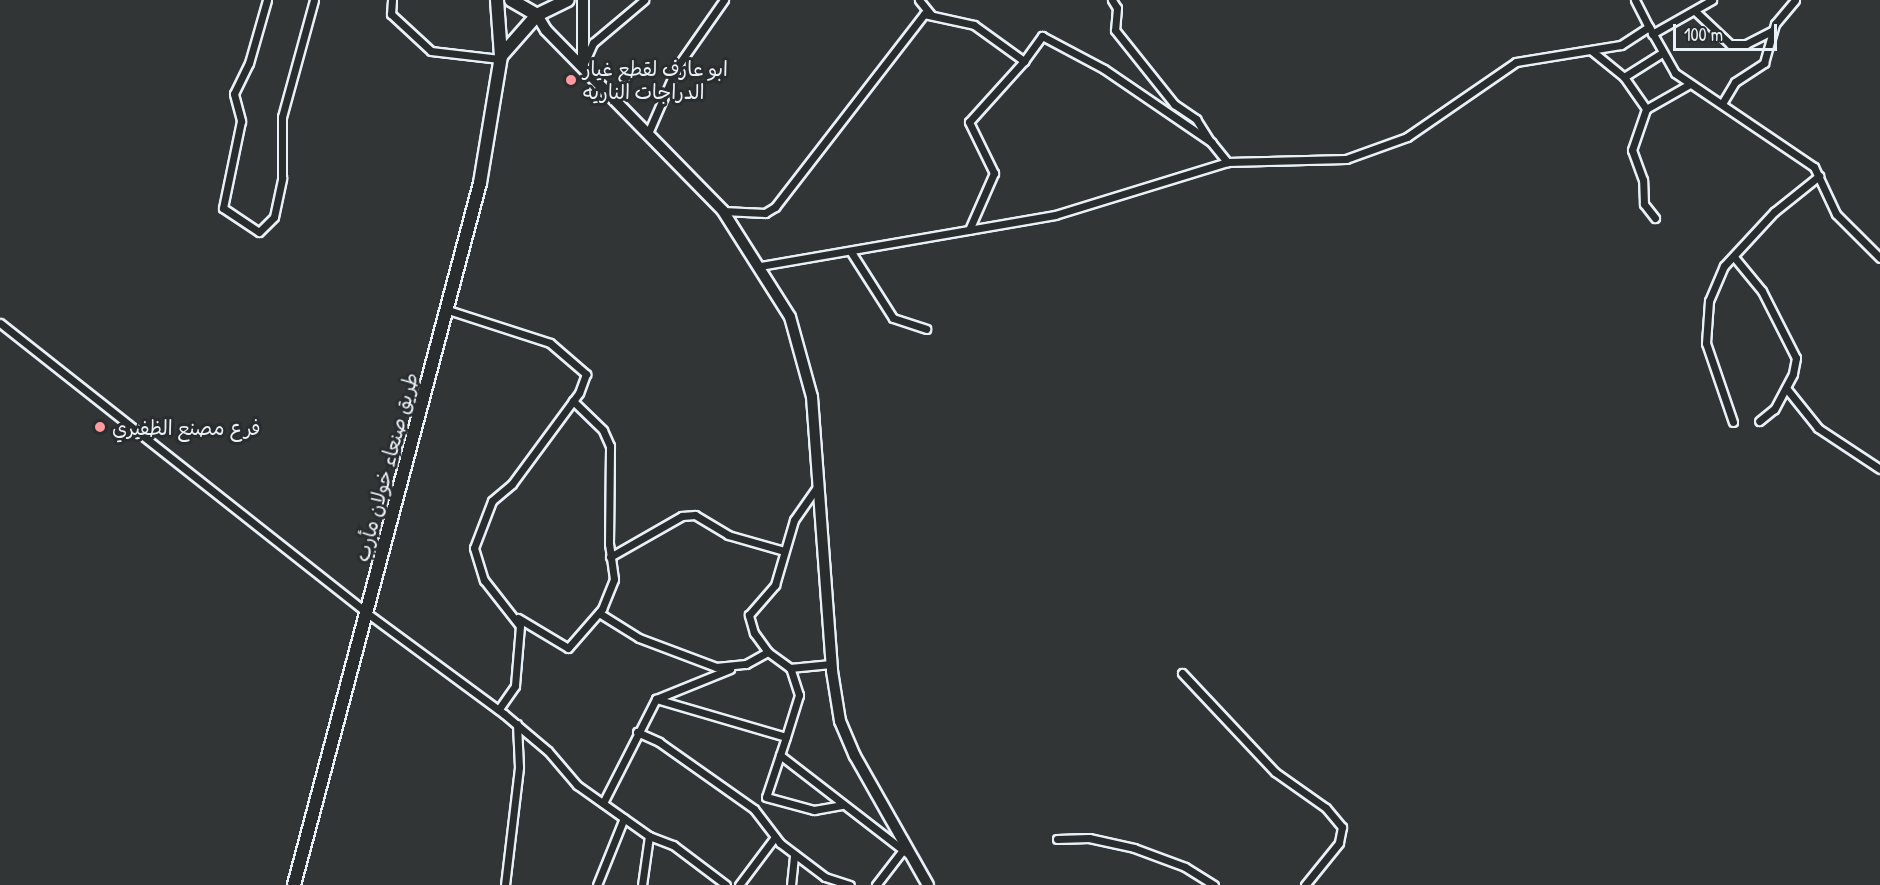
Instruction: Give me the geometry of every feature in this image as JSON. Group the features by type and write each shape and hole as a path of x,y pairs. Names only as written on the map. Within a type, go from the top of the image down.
{"main road":[{"name":"طريق صنعاء خولان مأرب","path":"294,885 480,183 501,58 496,0"},
{"path":"511,0 537,15"},
{"path":"501,58 537,15 568,0"}],"street":[{"path":"267,0 249,63 234,94 241,121 223,208 259,232 274,217 282,178 282,117 314,0"},
{"path":"392,0 391,14 431,51 501,58"},
{"path":"583,0 583,64"},
{"path":"583,64 593,43 644,0"},
{"path":"649,131 677,67 724,0"},
{"path":"919,0 931,15"},
{"path":"1112,0 1117,8 1115,30 1174,104 1196,119 1210,142 1227,162"},
{"path":"1635,0 1662,53 1690,84 1723,102 1819,176 1836,214 1880,258"},
{"path":"760,266 1054,215 1227,162 1346,159 1407,136 1516,62 1621,45 1682,15 1696,12 1712,0"},
{"path":"1696,12 1730,44 1746,44 1772,31 1795,0"},
{"path":"723,211 765,213 775,207 924,14 975,25 1024,61"},
{"path":"537,15 546,30 649,131 723,211 790,316 812,397 831,664 840,721 851,748 907,853 927,885"},
{"path":"1723,102 1735,82 1764,63 1774,40 1772,31"},
{"path":"969,230 994,173 969,122 1024,61 1042,36 1104,69 1210,142"},
{"path":"1592,51 1624,77 1646,109"},
{"path":"1624,77 1662,53"},
{"path":"1655,218 1644,204 1643,180 1632,150 1646,109 1690,84"},
{"path":"1733,422 1706,343 1709,301 1734,257 1774,212 1819,176"},
{"path":"851,252 893,318 926,328"},
{"path":"1734,257 1762,291 1796,358 1786,388 1774,409 1759,421"},
{"path":"448,310 530,334 571,357 586,374 573,401 512,484 492,501 474,548 484,580 518,618 568,648 599,613 615,579 610,557 610,446 603,430 573,401"},
{"path":"0,323 367,613 517,724 548,751 577,785 649,836 673,845 726,885"},
{"path":"1786,388 1818,428 1880,469"},
{"path":"754,808 766,797 799,695 790,668 768,652 754,633 749,615 775,585 794,520 818,486"},
{"path":"610,557 682,516 695,516 728,535 784,551"},
{"path":"599,613 639,638 678,655 732,668"},
{"path":"498,710 515,686 518,618"},
{"path":"603,803 637,732 656,699 768,652"},
{"path":"790,668 831,664"},
{"path":"1182,673 1275,772 1326,808 1342,827 1339,843 1305,885"},
{"path":"656,699 786,737"},
{"path":"505,885 519,767 517,724"},
{"path":"637,732 659,742 754,808 776,837 828,882 850,885"},
{"path":"780,754 907,853"},
{"path":"766,797 814,810 842,804"},
{"path":"597,885 624,819"},
{"path":"642,885 649,836"},
{"path":"739,885 776,837"},
{"path":"1057,839 1089,838 1134,848 1185,867 1214,885"},
{"path":"876,885 907,853"},
{"path":"790,885 794,854"}],"place":[{"name":"ابو عارف لقطع غيار الدراجات الناريه","path":"571,80"},
{"name":"فرع مصنع الظفيري","path":"100,427"}]}
